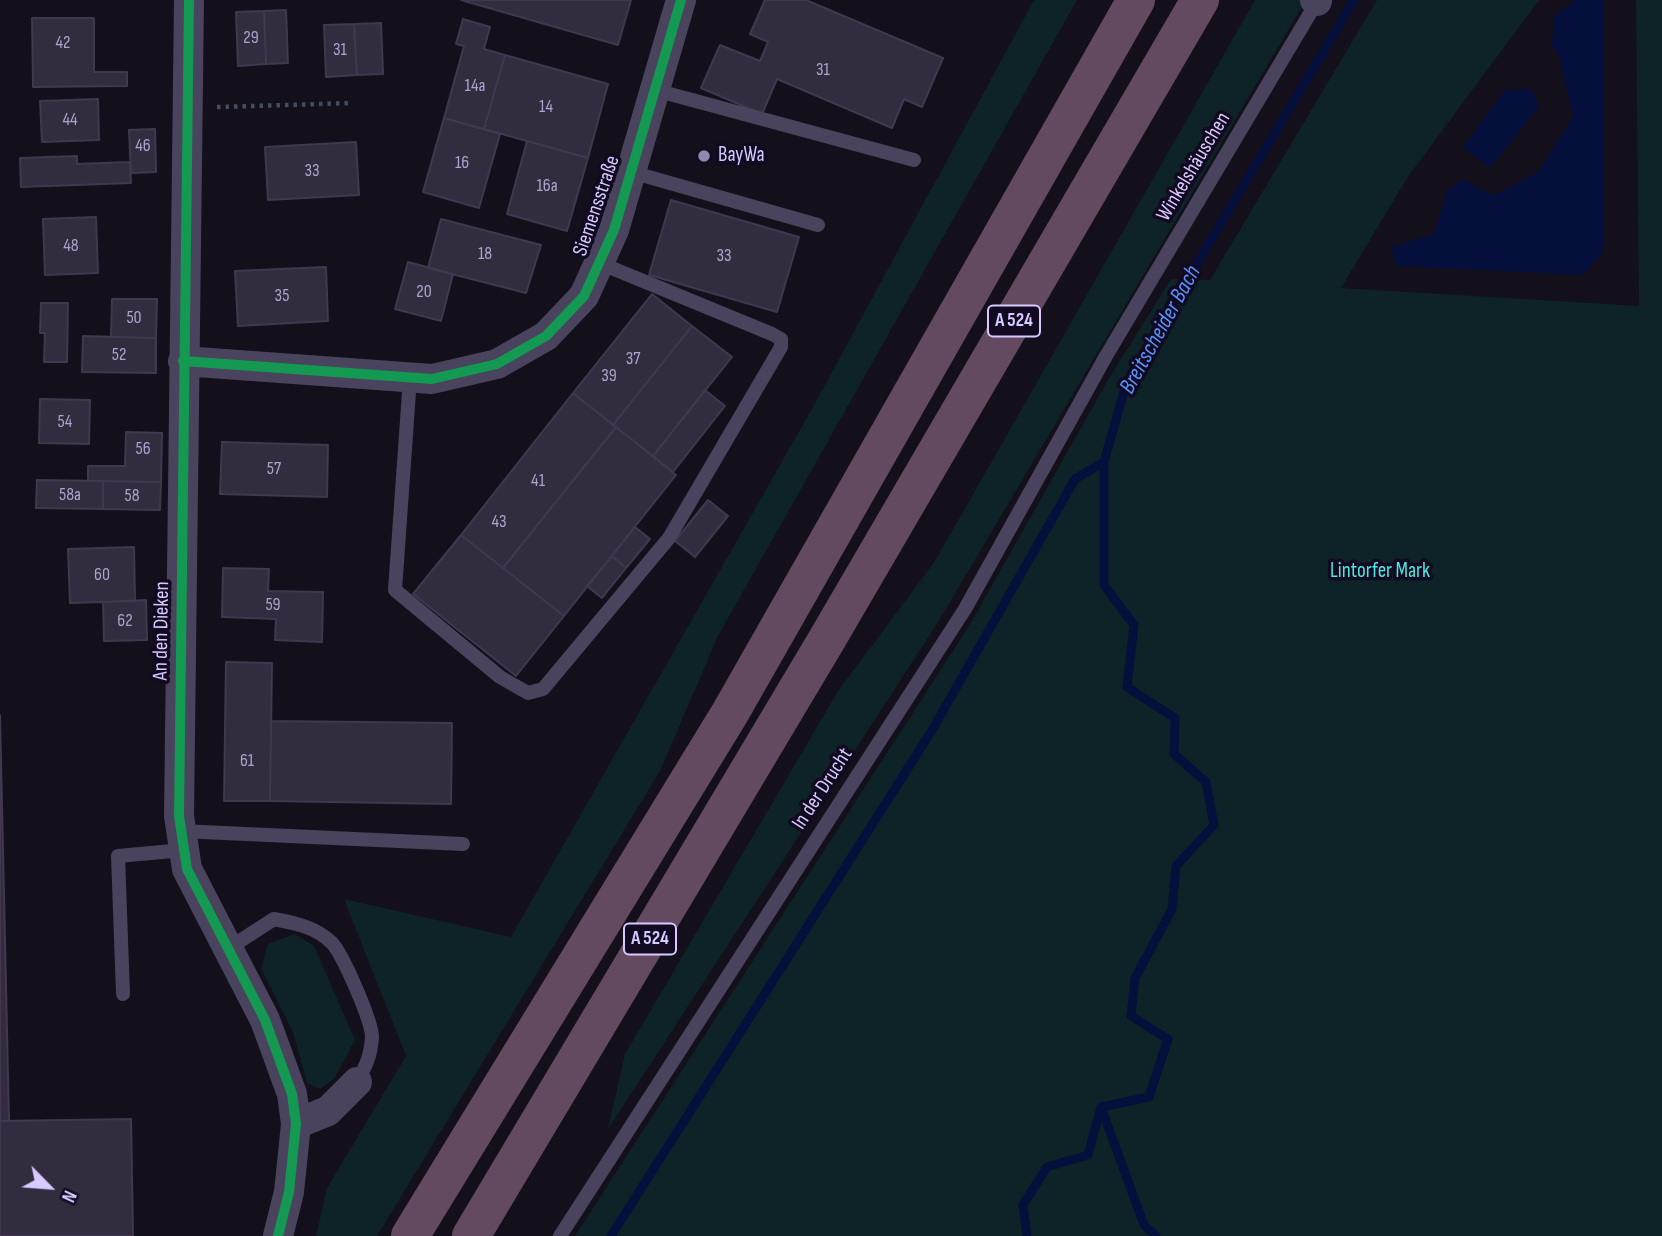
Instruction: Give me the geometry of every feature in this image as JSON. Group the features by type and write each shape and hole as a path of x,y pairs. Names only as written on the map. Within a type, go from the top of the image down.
{"highway":[{"path":"1072,115 1067,78 1109,0"},
{"name":"A 524","path":"410,1236 730,713 1136,0"},
{"name":"A 524","path":"471,1236 840,617 1200,0"}],"street":[{"name":"An den Dieken","path":"188,0 187,285 183,361 183,841 187,869 226,950 265,1020 292,1094 296,1124 289,1192 278,1236"},
{"name":"Siemensstraße","path":"183,361 432,379 497,363 546,336 583,296 614,230 681,0"},
{"path":"296,1124 328,1111 357,1082"}],"lane":[{"name":"Winkelshäuschen","path":"1106,356 1317,1"},
{"path":"655,90 914,160"},
{"path":"631,172 818,225"},
{"path":"410,378 396,590 500,677 528,693 543,689 669,538 781,347 781,339 772,334 597,262"},
{"name":"In der Drucht","path":"560,1236 965,609 1106,356"},
{"path":"123,994 118,856 183,841 463,844"},
{"path":"226,950 274,919 304,924 331,941 343,956 372,1033 370,1061 357,1082"}],"path":[{"path":"188,108 352,103"}],"green space":[{"path":"1034,0 1077,0 718,636 660,771 377,1236 316,1236 327,1188 406,1056 344,899 511,937 813,407"},
{"path":"1255,0 1306,0 937,624 608,1129 625,1054 838,691 935,561"},
{"name":"Lintorfer Mark","path":"1377,0 1539,0 1407,178 1341,288 1639,306 1636,0 1662,0 1662,1236 575,1236 969,626 1108,380 1171,279 1210,280"},
{"path":"295,934 314,946 355,1040 334,1079 320,1089 307,1083 293,1032 261,968 268,944"}],"shaded area":[{"path":"1575,0 1603,0 1604,251 1584,275 1396,266 1391,247 1434,234 1447,191 1463,179 1493,196 1538,172 1573,117 1559,55 1552,47 1554,17"},
{"path":"1532,89 1539,107 1490,168 1463,147 1505,90"}],"building":[{"path":"461,0 631,0 618,45"},
{"path":"765,0 806,0 943,58 922,107 904,99 892,128 777,79 762,114 701,88 720,45 760,61 768,42 750,34"},
{"path":"286,10 288,63 266,64 264,11"},
{"path":"264,11 266,64 238,66 236,12"},
{"path":"32,18 94,18 94,72 127,72 127,86 33,87"},
{"path":"463,19 490,27 484,49 505,55 484,129 444,118 464,46 456,44"},
{"path":"381,23 383,74 357,75 354,24"},
{"path":"354,24 357,75 326,77 324,25"},
{"path":"505,55 608,84 588,158 484,129"},
{"path":"98,99 99,140 42,142 40,101"},
{"path":"444,118 500,134 479,208 423,192"},
{"path":"155,129 156,172 131,173 129,130"},
{"path":"527,141 588,158 567,231 507,214"},
{"path":"356,142 359,195 268,200 265,147"},
{"path":"77,156 77,164 130,162 131,183 21,187 20,158"},
{"path":"671,200 799,237 777,312 649,275"},
{"path":"96,217 98,273 45,275 43,219"},
{"path":"441,219 541,245 526,293 428,268"},
{"path":"408,262 453,274 441,321 395,309"},
{"path":"326,267 328,321 238,326 235,271"},
{"path":"652,294 692,326 613,425 573,393"},
{"path":"112,299 157,299 156,338 111,337"},
{"path":"41,303 68,303 67,362 44,362 45,333 40,333"},
{"path":"692,326 732,357 653,456 613,425"},
{"path":"83,336 156,338 156,373 82,372"},
{"path":"705,390 725,406 673,472 653,456"},
{"path":"573,393 616,427 503,568 461,535"},
{"path":"40,399 90,400 89,444 39,443"},
{"path":"616,427 676,475 564,616 503,568"},
{"path":"126,432 162,433 161,482 88,481 88,466 125,466"},
{"path":"222,442 328,445 327,497 220,494"},
{"path":"37,480 103,481 103,509 36,508"},
{"path":"103,481 161,482 160,510 103,509"},
{"path":"708,500 728,516 695,557 675,541"},
{"path":"635,527 650,539 626,568 612,556"},
{"path":"461,535 564,616 516,676 413,594"},
{"path":"134,547 135,601 70,603 68,549"},
{"path":"612,556 626,568 602,598 587,586"},
{"path":"223,568 269,569 268,591 323,592 322,642 275,640 276,619 222,617"},
{"path":"146,600 147,640 104,641 103,602"},
{"path":"226,662 272,663 270,801 224,801"},
{"path":"0,715 9,1121 0,1121"},
{"path":"271,721 452,723 451,804 270,801"},
{"path":"131,1119 133,1236 0,1236 0,1121"}],"waterway":[{"name":"Breitscheider Bach","path":"1027,1236 1023,1205 1047,1167 1088,1155 1101,1107 1149,1097 1168,1039 1131,1016 1135,978 1172,909 1176,866 1214,825 1206,782 1174,754 1175,718 1127,687 1134,625 1104,585 1104,462 1127,381 1354,0"},
{"path":"611,1236 931,732 1075,479 1104,462"},
{"path":"1101,1107 1144,1225 1156,1236"}],"cycle path":[{"path":"189,0 179,816 187,869 265,1020 292,1094 296,1124 289,1192 278,1236"},
{"path":"183,361 432,379 497,364 546,336 584,296 614,230 681,0"}],"place":[{"name":"BayWa","path":"704,156"}]}
